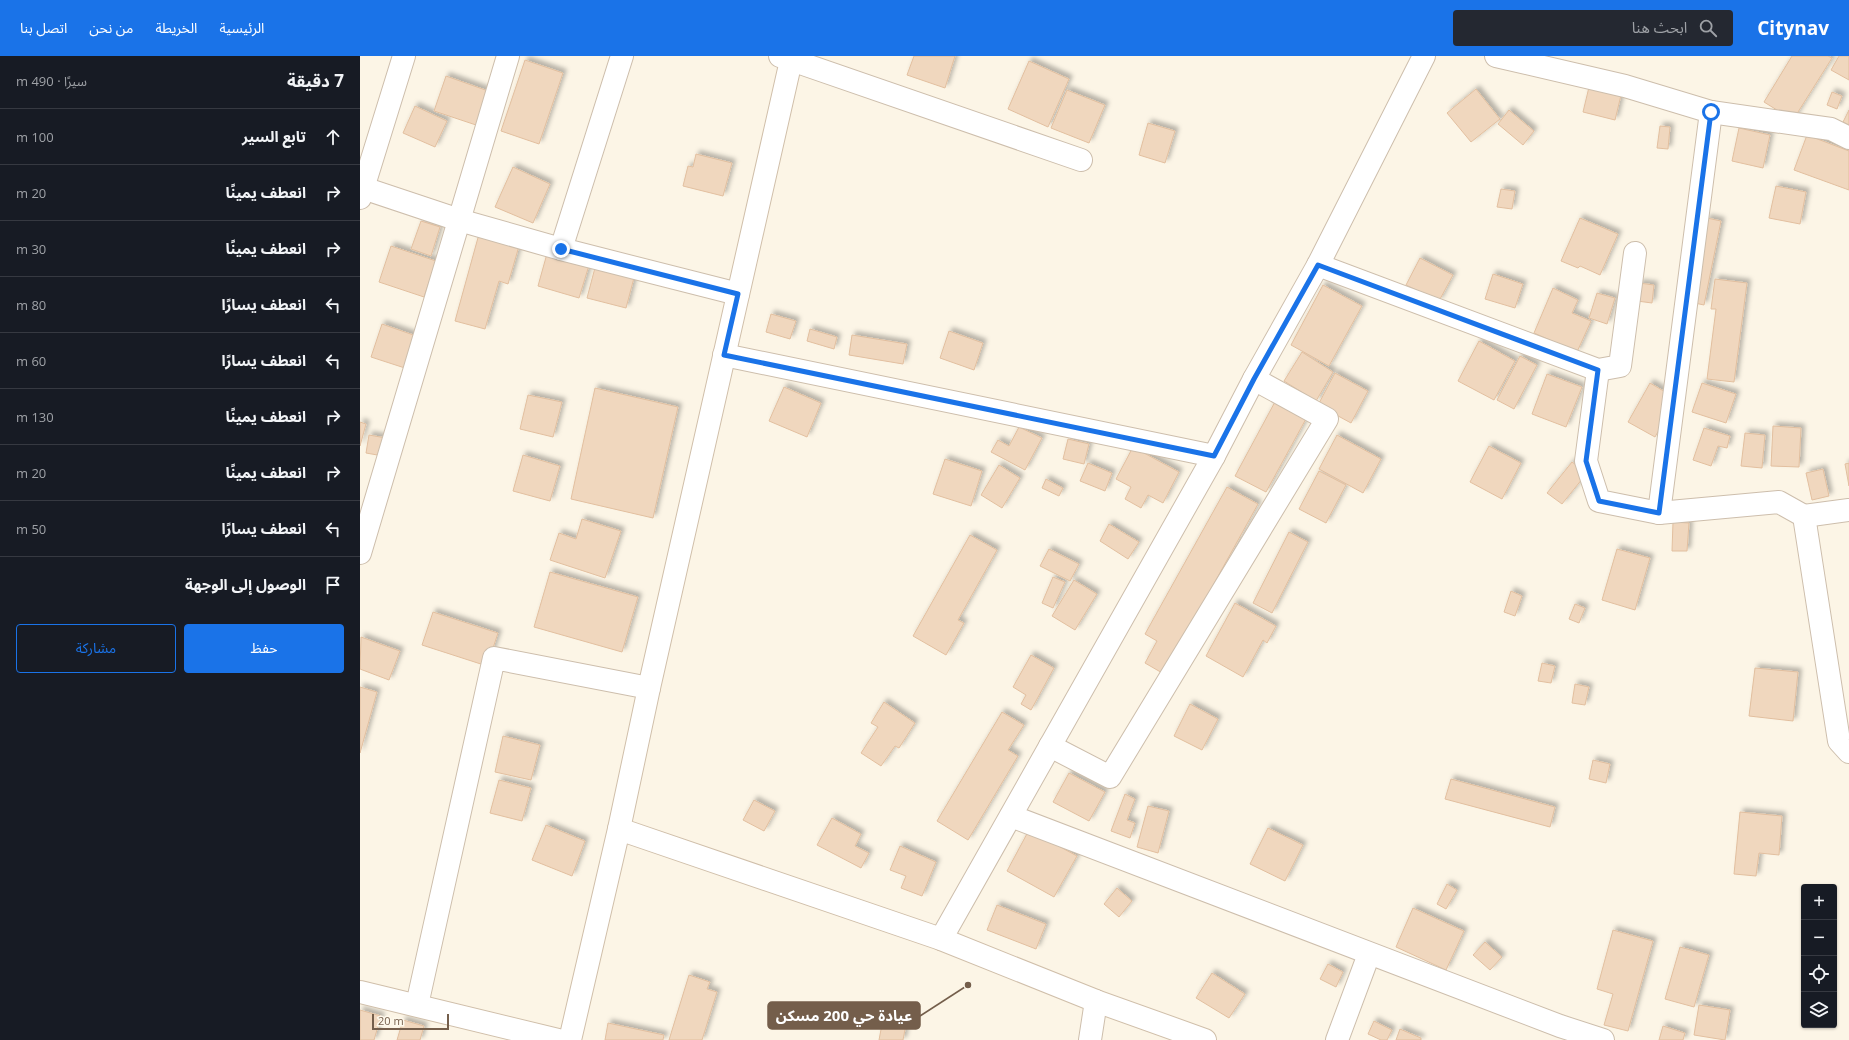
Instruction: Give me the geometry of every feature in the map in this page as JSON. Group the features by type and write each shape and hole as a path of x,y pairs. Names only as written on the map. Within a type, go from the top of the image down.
{"street":[{"path":"404,56 363,181 459,220 561,249 738,294"},
{"path":"360,553 508,56"},
{"path":"561,249 622,56"},
{"path":"942,939 1214,456 1254,379 1318,265 1424,56"},
{"path":"1496,56 1625,86 1711,112 1831,129 1849,138"},
{"path":"570,1040 619,829 649,688 738,294 788,57 1081,160"},
{"path":"1659,513 1711,112"},
{"path":"1318,265 1598,370 1620,366 1635,253"},
{"path":"724,355 1214,456"},
{"path":"1598,370 1586,461 1599,501 1659,513 1779,502 1804,516 1849,510"},
{"path":"1050,746 1110,778 1327,419 1254,379"},
{"path":"1804,516 1839,741 1849,752"},
{"path":"417,1005 494,658 649,688"},
{"path":"1011,816 1369,954 1557,1033 1603,1040"},
{"path":"619,829 942,939 1096,1001 1205,1040"},
{"path":"1338,1040 1369,954"},
{"path":"360,992 558,1040"},
{"path":"1090,1040 1096,1001"}],"building":[{"path":"914,56 955,56 945,88 907,75"},
{"path":"1792,56 1828,56 1832,58 1793,120 1764,102"},
{"path":"1839,56 1849,56 1849,80 1831,70"},
{"path":"525,60 563,73 539,144 501,131"},
{"path":"1029,61 1069,79 1048,127 1008,109"},
{"path":"446,76 491,92 479,126 434,111"},
{"path":"1590,83 1622,91 1615,120 1583,112"},
{"path":"1476,89 1500,119 1471,142 1447,113"},
{"path":"1067,90 1105,105 1089,143 1051,128"},
{"path":"1832,92 1842,96 1837,109 1827,105"},
{"path":"415,106 447,121 435,147 403,133"},
{"path":"1509,110 1534,131 1523,145 1498,124"},
{"path":"1849,110 1849,125 1843,122"},
{"path":"1148,123 1175,131 1165,163 1139,155"},
{"path":"1660,126 1670,127 1668,149 1657,148"},
{"path":"1739,128 1770,135 1763,168 1732,161"},
{"path":"1807,135 1849,151 1849,190 1794,170"},
{"path":"696,154 732,163 723,196 683,186 688,166 693,167"},
{"path":"513,167 550,184 533,223 495,207"},
{"path":"1776,186 1806,192 1800,224 1769,218"},
{"path":"1501,189 1515,191 1512,209 1497,207"},
{"path":"1580,218 1618,234 1600,275 1580,266 1578,268 1561,261"},
{"path":"1707,218 1721,221 1704,305 1690,302"},
{"path":"421,221 440,227 431,256 411,249"},
{"path":"479,234 519,246 508,284 499,281 485,329 455,321"},
{"path":"391,246 436,261 424,297 379,282"},
{"path":"548,250 590,262 579,298 538,286"},
{"path":"1420,258 1453,275 1439,301 1406,285"},
{"path":"596,264 635,274 626,308 587,298"},
{"path":"1493,274 1523,284 1515,308 1485,299"},
{"path":"1715,279 1747,283 1734,382 1707,379 1716,309 1711,309"},
{"path":"1639,283 1654,285 1652,303 1637,301"},
{"path":"1323,285 1362,306 1329,366 1291,345"},
{"path":"1553,288 1578,300 1572,313 1591,321 1577,352 1534,333"},
{"path":"1597,293 1615,298 1607,324 1589,318"},
{"path":"771,314 796,321 790,339 766,332"},
{"path":"382,324 422,338 411,370 371,357"},
{"path":"810,329 837,337 834,349 807,341"},
{"path":"949,331 983,343 974,370 940,358"},
{"path":"852,335 907,344 903,364 849,355"},
{"path":"1479,341 1515,361 1494,400 1458,381"},
{"path":"1302,352 1333,372 1316,401 1284,381"},
{"path":"1520,356 1537,365 1514,409 1497,400"},
{"path":"1335,373 1368,391 1351,423 1318,405"},
{"path":"1547,374 1582,387 1566,427 1532,414"},
{"path":"1650,383 1679,400 1667,416 1655,437 1628,422"},
{"path":"1702,383 1736,394 1726,423 1692,412"},
{"path":"784,387 821,403 807,437 769,421"},
{"path":"595,388 678,407 653,518 571,499"},
{"path":"528,395 562,402 553,437 520,429"},
{"path":"1276,400 1307,417 1266,492 1235,476"},
{"path":"360,422 366,424 360,446"},
{"path":"1773,426 1801,428 1799,467 1771,466"},
{"path":"1019,427 1042,438 1025,470 991,452 998,440 1009,446"},
{"path":"1704,428 1730,436 1727,448 1718,446 1711,466 1693,460"},
{"path":"1745,433 1765,435 1762,468 1741,466"},
{"path":"369,435 386,438 383,456 366,453"},
{"path":"1337,435 1381,459 1363,493 1319,469"},
{"path":"1068,439 1089,444 1084,464 1063,459"},
{"path":"1489,446 1521,463 1502,499 1470,482"},
{"path":"1133,447 1179,472 1163,503 1148,495 1141,508 1125,499 1131,487 1116,479"},
{"path":"523,455 560,466 550,501 513,491"},
{"path":"945,459 982,471 971,506 933,494"},
{"path":"1572,462 1587,473 1562,504 1547,493"},
{"path":"1088,463 1112,473 1105,491 1080,481"},
{"path":"1849,463 1849,486 1845,464"},
{"path":"999,465 1020,478 1002,508 981,495"},
{"path":"1823,469 1829,496 1812,500 1806,473"},
{"path":"1319,471 1346,485 1326,523 1299,509"},
{"path":"1046,479 1063,488 1059,496 1042,488"},
{"path":"1227,487 1258,504 1164,674 1145,663 1157,641 1145,634"},
{"path":"582,519 621,531 605,578 550,560 559,533 576,539"},
{"path":"1673,522 1689,523 1687,551 1672,551"},
{"path":"1109,524 1139,542 1128,559 1100,541"},
{"path":"1289,532 1308,542 1272,613 1253,603"},
{"path":"970,535 997,550 958,620 964,623 946,655 913,636"},
{"path":"1049,549 1079,564 1070,581 1040,566"},
{"path":"1617,549 1650,558 1635,610 1602,600"},
{"path":"550,572 638,597 622,652 534,627"},
{"path":"1053,577 1065,582 1053,608 1042,603"},
{"path":"1074,580 1097,594 1075,630 1052,616"},
{"path":"1511,591 1522,596 1515,616 1504,612"},
{"path":"1235,603 1276,626 1267,643 1263,640 1243,677 1206,656"},
{"path":"1575,604 1585,608 1579,623 1569,619"},
{"path":"433,612 498,633 487,666 422,645"},
{"path":"361,637 400,651 389,680 360,669"},
{"path":"1031,655 1054,668 1031,710 1021,704 1026,695 1013,687"},
{"path":"1542,663 1555,666 1551,683 1538,681"},
{"path":"1755,668 1798,672 1793,721 1749,716"},
{"path":"1575,684 1589,687 1585,705 1572,703"},
{"path":"360,687 377,692 360,753"},
{"path":"884,702 915,723 899,748 895,746 881,766 861,753 878,727 871,723"},
{"path":"1190,704 1218,719 1202,750 1174,736"},
{"path":"1002,712 1024,725 1008,750 1018,756 968,840 937,821"},
{"path":"503,736 540,745 531,780 495,772"},
{"path":"1593,760 1610,764 1606,783 1589,779"},
{"path":"1069,773 1105,792 1089,821 1053,802"},
{"path":"1451,779 1555,807 1550,827 1445,799"},
{"path":"499,780 531,788 522,821 490,813"},
{"path":"1125,794 1135,799 1127,820 1135,823 1130,838 1111,831"},
{"path":"754,800 775,811 764,831 743,820"},
{"path":"1148,806 1169,811 1158,853 1137,847"},
{"path":"1740,812 1782,816 1779,855 1759,853 1756,876 1734,874"},
{"path":"832,818 861,834 855,846 869,853 861,868 817,845"},
{"path":"546,825 585,841 572,876 532,860"},
{"path":"1268,828 1303,845 1285,881 1250,864"},
{"path":"1029,830 1077,856 1054,897 1007,871"},
{"path":"900,846 936,862 922,896 901,888 906,876 890,870"},
{"path":"1447,884 1457,890 1446,909 1437,904"},
{"path":"1117,888 1132,901 1119,917 1104,904"},
{"path":"997,905 1046,924 1036,949 987,930"},
{"path":"1413,908 1464,931 1446,970 1396,947"},
{"path":"1613,930 1653,941 1628,1031 1604,1025 1613,994 1597,989"},
{"path":"1485,942 1502,957 1490,970 1473,955"},
{"path":"1680,947 1709,955 1694,1007 1665,999"},
{"path":"1328,964 1343,972 1336,987 1320,979"},
{"path":"1212,973 1245,994 1229,1018 1196,998"},
{"path":"689,975 710,982 707,989 717,992 702,1040 669,1040"},
{"path":"1699,1005 1730,1010 1725,1040 1694,1035"},
{"path":"360,1010 381,1016 374,1040 360,1040"},
{"path":"883,1019 906,1024 903,1040 879,1040"},
{"path":"403,1020 424,1026 420,1040 397,1040"},
{"path":"1374,1021 1392,1030 1387,1040 1381,1040 1368,1034"},
{"path":"608,1023 664,1035 663,1040 605,1040"},
{"path":"1663,1026 1685,1033 1683,1040 1659,1040"},
{"path":"1400,1029 1421,1038 1421,1040 1396,1040"}],"place":[{"name":"عيادة حي 200 مسكن","path":"968,985"}],"route":[{"path":"561,249 738,294 724,355 1214,456 1254,379 1318,265 1598,370 1586,461 1599,501 1659,513 1711,112"}]}
